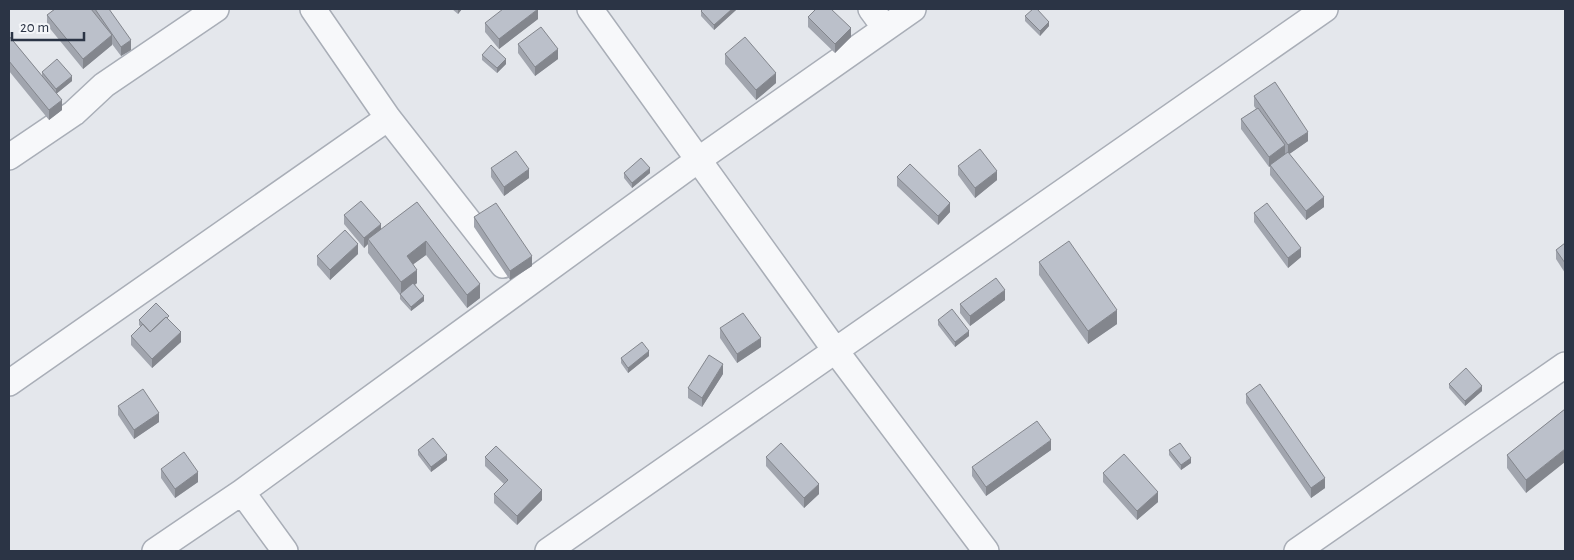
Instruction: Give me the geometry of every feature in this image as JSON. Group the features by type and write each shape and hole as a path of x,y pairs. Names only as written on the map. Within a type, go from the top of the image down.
{"street":[{"path":"9,157 74,113 104,84 216,9"},
{"path":"313,9 388,118 521,289"},
{"path":"590,9 834,350 986,551"},
{"path":"154,551 242,492 698,160 878,19 913,9"},
{"path":"548,551 1325,9"},
{"path":"9,382 388,118"},
{"path":"1297,551 1565,365"},
{"path":"242,492 285,551"}],"building":[{"path":"55,9 91,9 112,35 83,59 47,15"},
{"path":"95,9 109,9 131,40 121,47"},
{"path":"503,9 538,9 499,39 485,23"},
{"path":"703,9 732,9 714,25 701,11"},
{"path":"816,9 831,9 851,28 835,44 808,17"},
{"path":"1033,9 1037,9 1049,22 1040,31 1025,16"},
{"path":"541,27 558,49 535,67 518,44"},
{"path":"9,36 62,100 49,110 9,61"},
{"path":"745,37 776,73 756,90 725,54"},
{"path":"491,45 506,59 497,68 482,55"},
{"path":"57,59 72,76 56,89 42,72"},
{"path":"1275,82 1308,132 1288,145 1254,96"},
{"path":"1258,108 1285,145 1269,157 1241,119"},
{"path":"980,149 997,171 975,188 958,166"},
{"path":"516,151 529,169 504,187 491,168"},
{"path":"1288,152 1324,197 1306,211 1270,165"},
{"path":"641,158 650,168 632,183 624,173"},
{"path":"910,164 950,203 938,216 897,177"},
{"path":"361,201 381,224 364,238 344,215"},
{"path":"417,202 480,284 467,295 426,241 407,256 417,270 401,282 368,239"},
{"path":"496,203 532,256 510,271 474,217"},
{"path":"1267,203 1301,248 1288,258 1254,213"},
{"path":"345,230 358,244 330,270 317,256"},
{"path":"1069,241 1117,310 1088,331 1039,262"},
{"path":"1565,243 1565,263 1556,250"},
{"path":"996,278 1005,290 970,316 960,304"},
{"path":"413,283 424,296 411,307 400,294"},
{"path":"156,303 169,316 150,332 139,320"},
{"path":"952,309 969,331 955,342 938,320"},
{"path":"743,313 761,338 737,354 720,328"},
{"path":"166,317 181,332 152,359 131,336 143,324 150,332"},
{"path":"642,342 649,351 628,368 621,358"},
{"path":"709,355 723,364 702,398 688,388"},
{"path":"1466,368 1482,386 1465,401 1449,384"},
{"path":"1260,384 1325,478 1311,488 1246,394"},
{"path":"143,389 159,413 134,430 118,406"},
{"path":"1565,409 1565,449 1526,480 1507,455"},
{"path":"1037,421 1051,440 986,487 972,467"},
{"path":"433,438 447,455 431,467 418,450"},
{"path":"781,443 819,484 804,498 766,457"},
{"path":"1180,443 1191,458 1181,465 1169,450"},
{"path":"496,446 542,490 517,516 494,494 508,480 485,457"},
{"path":"184,452 198,472 175,489 161,469"},
{"path":"1124,454 1158,492 1137,511 1103,473"}]}
